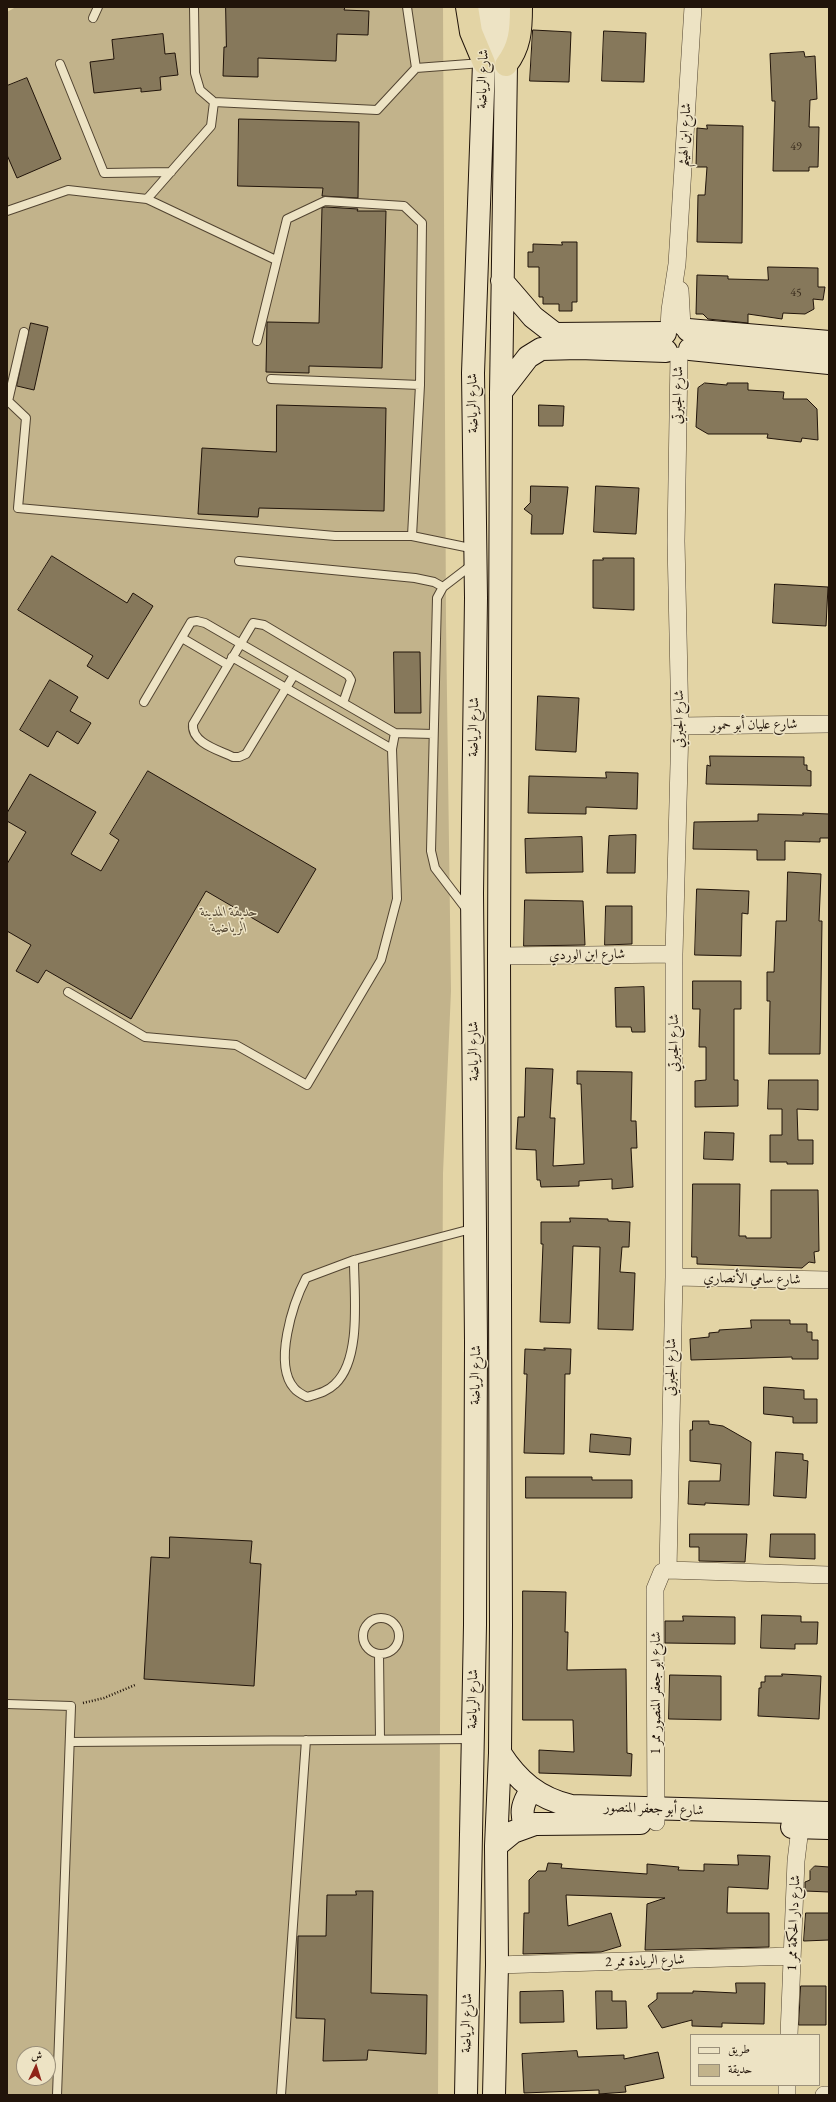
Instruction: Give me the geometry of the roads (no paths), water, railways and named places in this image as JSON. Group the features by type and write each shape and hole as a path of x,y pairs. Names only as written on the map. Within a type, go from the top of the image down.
{"highway":[{"path":"467,7 471,32 484,63"},
{"path":"506,66 518,45 521,31 521,7"}],"main road":[{"name":"شارع الرياضة","path":"466,2095 473,1739 476,1228 472,916 475,555 472,373 484,63 484,7"},
{"name":"شارع الرياضة","path":"494,2095 497,1965 496,1846 500,1753 501,1450 499,956 501,392 506,66 502,7"},
{"path":"502,281 534,317 556,334 677,339 829,342"},
{"path":"501,392 528,357 541,349 579,348 677,339 829,363"},
{"path":"475,555 501,550"},
{"path":"475,1449 501,1450"},
{"name":"شارع أبو جعفر المنصور","path":"500,1753 515,1774 531,1790 548,1799 571,1806 656,1815 803,1820 829,1828"},
{"path":"525,1826 522,1810 524,1801 531,1790"},
{"path":"803,1820 829,1798"},
{"name":"شارع أبو جعفر المنصور","path":"803,1820 829,1813"},
{"name":"شارع أبو جعفر المنصور","path":"496,1846 507,1835 525,1826 549,1822 656,1815"}],"street":[{"name":"شارع ابن الهيثم","path":"677,339 677,264 692,7"},
{"name":"شارع الجبرتي","path":"668,1570 674,1277 674,954 680,726 676,541 677,339"},
{"name":"شارع عليان أبو حمور","path":"680,726 829,724"},
{"name":"شارع ابن الوردي","path":"499,956 674,954"},
{"name":"شارع سامي الأنصاري","path":"674,1277 829,1280"},
{"path":"668,1570 829,1575"},
{"name":"شارع ابو جعفر المنصور ممر 1","path":"656,1815 655,1589 662,1572 668,1570"},
{"name":"شارع دار الحكمة ممر 1","path":"789,2034 796,1861 803,1820"},
{"name":"شارع الريادة ممر 2","path":"497,1965 792,1956"},
{"path":"824,2095 829,2095"}],"lane":[{"path":"93,18 98,7"},
{"path":"194,7 195,72 200,90 214,102 377,110 416,68 484,63"},
{"path":"407,7 416,68"},
{"path":"60,64 104,173 171,172"},
{"path":"147,199 211,126 214,102"},
{"path":"7,211 68,190 147,199 276,260"},
{"path":"256,341 287,219 325,201 404,206 422,223 420,385 412,536"},
{"path":"24,332 8,401 26,418 18,508 335,536 412,536 475,555 443,587 437,598 435,609 431,851 435,868 472,916"},
{"path":"271,380 420,385"},
{"path":"239,560 415,578 434,582 443,587"},
{"path":"144,702 191,622 197,621 205,623 395,733 432,734"},
{"path":"294,675 246,754 234,758 197,738 192,731 193,724 253,623 264,625 348,676 351,680 343,702"},
{"path":"182,638 228,665"},
{"path":"232,657 392,749"},
{"path":"68,992 145,1037 236,1045 307,1085 381,960 397,899 392,749 395,733"},
{"path":"354,1260 354,1317 348,1365 336,1384 324,1392 307,1397 295,1389 288,1378 285,1343 298,1293 306,1278 354,1260 476,1228"},
{"path":"380,1617 391,1621 396,1625 399,1636 398,1642 391,1651 379,1654 368,1649 362,1638 364,1626 380,1617"},
{"path":"379,1654 380,1740"},
{"path":"7,1704 71,1706 57,2095"},
{"path":"70,1742 473,1739"},
{"path":"281,2095 306,1740"}],"park label":[{"name":"حديقة المدينة الرياضية","path":"229,920"}]}
